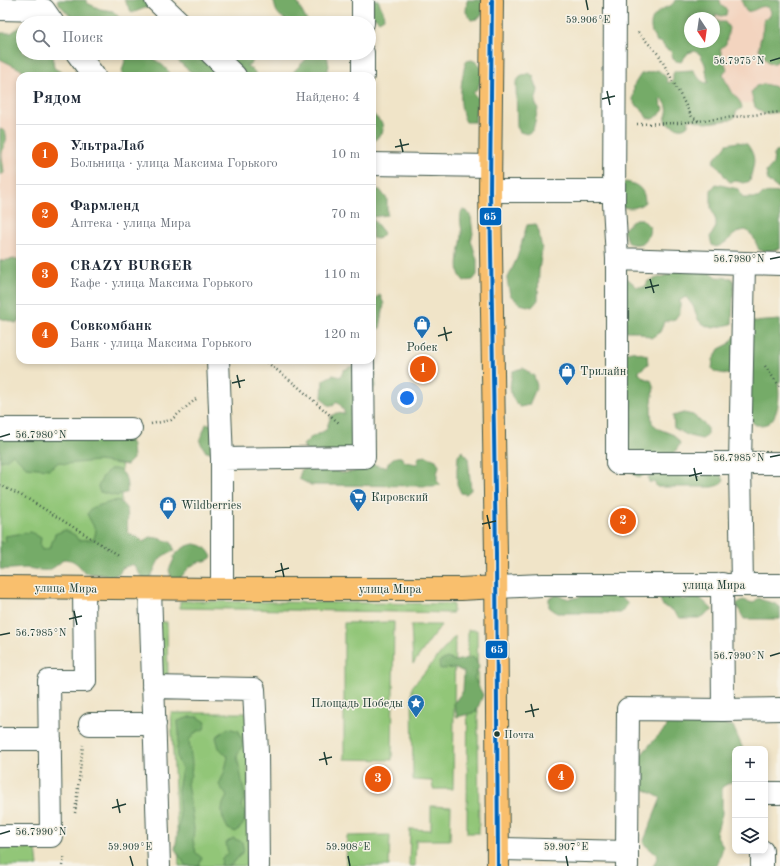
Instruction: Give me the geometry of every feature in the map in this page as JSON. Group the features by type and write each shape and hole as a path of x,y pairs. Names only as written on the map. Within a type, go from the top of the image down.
{"main road":[{"path":"492,0 490,191 496,587 498,858"},
{"name":"улица Мира","path":"0,587 461,589 496,587"}],"street":[{"path":"156,0 173,16"},
{"path":"363,0 363,16"},
{"path":"615,0 614,191 617,259 617,463 780,463"},
{"path":"0,9 44,10 49,16"},
{"path":"82,60 91,72"},
{"path":"218,60 231,72"},
{"path":"363,60 363,72"},
{"path":"376,164 490,166"},
{"path":"490,191 614,191"},
{"path":"617,259 780,264"},
{"path":"722,710 740,464 744,263"},
{"path":"222,458 364,457 363,364"},
{"path":"218,370 222,458 222,589"},
{"path":"0,429 132,429"},
{"name":"улица Мира","path":"496,587 542,584 780,585"},
{"path":"0,836 51,836 49,681 85,681 84,588"},
{"path":"150,588 159,866"},
{"path":"154,687 254,689 257,753 258,866"},
{"path":"498,858 627,859 628,709 780,709"},
{"path":"90,724 155,724"},
{"path":"0,739 50,739"},
{"path":"768,793 780,793"},
{"path":"762,854 762,866"}],"path":[{"path":"637,32 659,55 692,117 699,121"},
{"path":"614,125 679,123 780,112"},
{"path":"269,364 296,385 364,444"},
{"path":"132,429 171,420 218,370"},
{"path":"0,485 35,503 120,556"},
{"path":"75,816 83,737 90,724"},
{"path":"62,866 65,852"}],"shaded area":[{"path":"709,0 780,0 780,102 708,104 709,48 720,48 720,12 712,12"},
{"path":"0,40 16,49 16,60 26,60 31,72 16,72 16,288 0,289"}],"green space":[{"path":"57,0 86,0 87,3 100,9 113,11 118,16 71,16 58,3"},
{"path":"124,0 166,0 163,6 145,8 132,13"},
{"path":"273,0 296,0 304,16 280,16"},
{"path":"355,0 378,0 383,11 384,18 379,21 376,18 376,16 373,16"},
{"path":"467,0 484,0 482,15 477,19 471,20 466,12"},
{"path":"675,0 720,0 721,5 727,10 726,15 721,16 720,12 684,12 684,48 720,48 720,22 725,22 729,28 726,44 720,49 727,69 723,75 732,92 740,102 742,108 736,112 735,117 730,120 706,123 691,119 685,127 677,128 666,123 665,119 667,108 666,103 662,98 660,100 661,105 664,108 663,111 654,119 647,118 642,109 636,105 633,100 634,85 641,74 658,70 666,77 668,83 673,80 673,74 675,71 693,70 701,80 708,83 705,64 700,54 694,51 688,53 681,62 676,61 673,59 671,51 666,49 661,42 657,42 652,34 651,25 653,18 660,11 671,6"},
{"path":"741,0 780,0 780,60 773,64 768,62 759,49 763,21 769,17 771,11 768,8 762,7 746,11"},
{"path":"16,30 16,60 53,60 54,68 61,72 26,72 0,59 0,33 11,33"},
{"path":"125,60 156,60 168,72 122,72"},
{"path":"177,60 253,60 251,64 246,65 255,72 191,72"},
{"path":"305,60 328,60 329,66 327,72 294,72"},
{"path":"472,60 478,63 483,72 478,88 473,93 483,101 482,106 476,109 475,122 466,122 462,108 461,84 466,61"},
{"path":"529,73 533,76 538,90 535,102 538,109 533,130 527,134 520,132 517,127 516,82 521,76"},
{"path":"764,84 780,88 780,112 764,114 755,107 751,93 756,86"},
{"path":"376,117 382,123 383,131 376,139"},
{"path":"0,129 5,131 6,142 2,155 4,173 0,175"},
{"path":"738,142 747,144 754,158 750,181 744,183 736,181 730,182 719,167 713,162 727,144"},
{"path":"780,150 780,187 777,188 768,181 766,172 773,164 774,155"},
{"path":"626,182 634,184 640,188 644,194 645,202 640,206 635,208 623,207 618,185"},
{"path":"716,184 738,189 743,198 758,198 766,193 780,192 780,249 765,251 759,250 753,236 746,230 737,233 721,245 716,247 712,245 710,237 716,227 716,221 711,207 711,190"},
{"path":"376,190 380,190 387,199 387,215 376,216"},
{"path":"462,210 467,211 471,217 473,234 471,240 477,260 477,275 473,280 464,281 459,274 458,268 462,237 460,218"},
{"path":"635,219 642,219 650,227 648,236 644,242 633,244 628,243 623,230"},
{"path":"376,223 384,233 378,239 376,239"},
{"path":"536,224 542,250 539,270 538,300 532,307 520,304 510,295 507,280 517,258 527,225"},
{"path":"16,259 16,323 0,318 0,261"},
{"path":"672,269 712,273 717,277 732,278 734,283 732,324 712,328 705,325 699,321 693,306 686,297 680,300 680,312 675,319 664,322 660,332 651,338 636,331 626,331 617,279 628,279 637,287 645,287 648,281 671,274"},
{"path":"380,295 384,304 380,328 376,330 376,298"},
{"path":"780,320 780,381 778,384 778,406 774,417 770,422 756,425 752,422 742,377 715,372 712,369 713,360 719,349 729,344 736,335 752,322"},
{"path":"631,351 647,355 648,364 638,372 644,378 651,380 654,388 651,409 652,423 659,429 674,435 680,443 675,452 665,461 650,469 639,478 632,473 628,463 617,355"},
{"path":"352,366 371,367 375,376 376,386 356,407 357,450 308,453 303,445 310,438 326,430 331,416 336,413 345,414 337,401 333,406 328,405 322,398 323,380 333,375 340,377 344,370"},
{"path":"523,368 534,376 537,386 529,405 520,407 511,395 510,386 513,371"},
{"path":"684,413 693,415 707,427 707,436 702,439 689,436 674,428 673,416"},
{"path":"206,424 214,424 217,453 206,452 200,442"},
{"path":"122,428 120,556 0,554 0,429"},
{"path":"0,435 128,437 132,445 133,459 127,465 98,461 65,464 59,462 49,469 26,467 13,454 7,459 0,461"},
{"path":"462,451 468,457 471,490 466,494 461,493 457,484 458,456"},
{"path":"426,456 436,460 439,466 437,481 441,485 311,485 299,479 301,470 310,467 332,469 341,473 353,472 369,462 378,466 386,467 392,459 401,457 405,462 417,464 419,457"},
{"path":"110,469 119,470 122,472 127,483 127,492 117,496 100,492 98,487 103,476"},
{"path":"678,469 717,469 724,480 719,485 712,487 657,487 654,482 649,482 648,477"},
{"path":"118,500 126,509 128,516 128,533 144,542 150,537 171,542 175,551 163,556 160,559 152,575 147,581 141,576 133,564 122,568 119,574 112,576 85,573 76,563 71,560 64,559 54,567 46,570 26,568 0,569 0,541 2,543 6,542 5,536 31,532 41,538 40,545 42,550 50,548 55,534 65,530 75,535 78,540 94,539 96,531 87,514 93,507"},
{"path":"194,544 205,548 212,557 190,567 179,580 172,580 169,570 174,559 173,557 183,548"},
{"path":"617,594 628,604 621,613 557,613 549,607 549,598 557,595 569,599 589,595"},
{"path":"678,594 682,600 698,596 713,610 699,618 680,618 672,610 663,606 659,596"},
{"path":"758,598 780,607 780,619 744,619 736,604 743,600 753,603"},
{"path":"180,601 453,604 453,613 180,608"},
{"path":"159,622 167,622 168,681 160,682"},
{"path":"394,622 392,760 344,759 344,623"},
{"path":"411,625 441,625 413,664"},
{"path":"468,630 477,630 479,833 467,833"},
{"path":"455,636 453,789 433,789 432,781 413,780 412,687"},
{"path":"474,657 479,667 474,678 483,695 476,712 457,717 454,703 463,691 464,672 456,668 440,669 439,662 447,658 455,661"},
{"path":"171,713 246,713 251,866 179,866"},
{"path":"664,715 733,726 742,746 732,746 732,782 722,787 722,814 716,834 723,847 717,866 653,866 658,856 643,843 661,798 636,785 635,762 667,727"},
{"path":"190,717 198,717 206,722 204,729 196,732 189,740 192,764 191,775 187,783 194,828 193,840 196,853 202,858 199,866 186,866 175,849 180,819 178,790 182,768 177,755 179,734 178,721"},
{"path":"228,728 239,731 243,744 237,756 245,796 241,806 246,813 244,823 236,832 228,829 224,820 222,809 227,796 219,785 228,757 219,748 216,737"},
{"path":"431,806 451,807 450,840 416,840 415,866 409,866 410,829 431,830"},
{"path":"390,835 389,866 346,866 347,836"},
{"path":"233,838 242,842 244,851 230,866 221,866 222,858 228,853 226,843"},
{"path":"0,848 36,849 38,866 0,866"}],"transit line":[{"name":"65","path":"492,0 490,191 496,554 498,866"}],"place":[{"name":"Робек","path":"422,339"},
{"name":"УльтраЛаб","path":"423,369"},
{"name":"Трилайн","path":"567,386"},
{"name":"Кировский","path":"358,512"},
{"name":"Wildberries","path":"168,520"},
{"name":"Фармленд","path":"623,521"},
{"name":"Площадь Победы","path":"416,718"},
{"name":"Почта","path":"497,734"},
{"name":"Совкомбанк","path":"561,777"},
{"name":"CRAZY BURGER","path":"378,779"}]}
